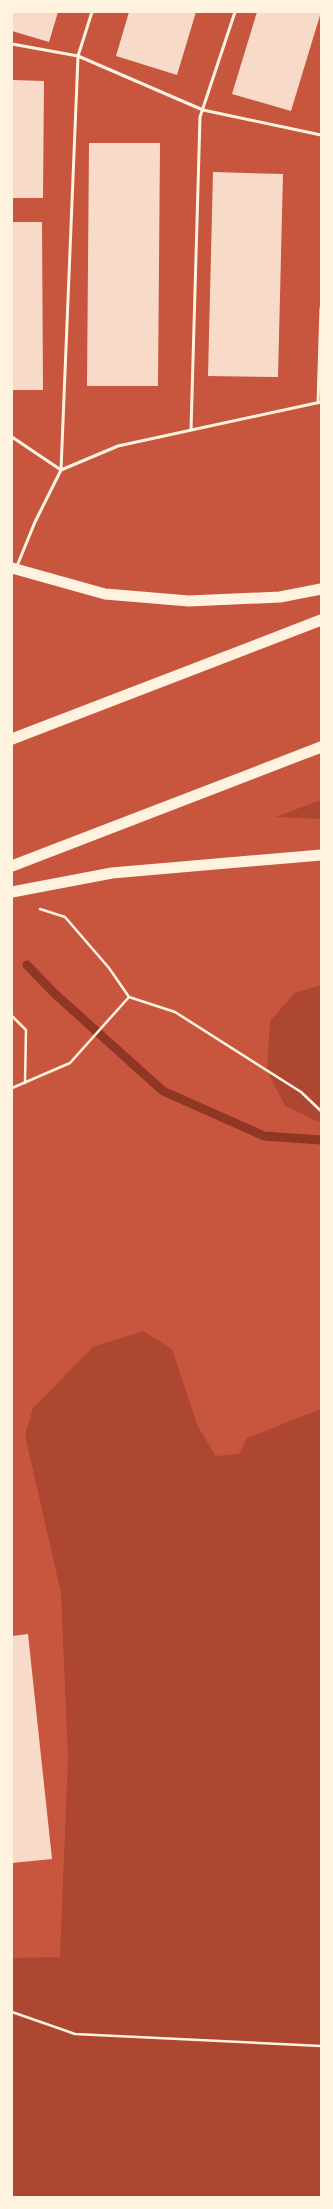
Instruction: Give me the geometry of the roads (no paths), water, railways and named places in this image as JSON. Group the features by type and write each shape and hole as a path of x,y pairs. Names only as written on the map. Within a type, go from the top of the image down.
{"highway":[{"path":"14,569 105,594 189,601 280,597 321,589"},
{"path":"12,739 321,620"},
{"path":"12,866 321,747"},
{"path":"12,892 112,873 321,856"}],"lane":[{"path":"14,569 61,470 78,56 92,12"},
{"path":"192,430 200,117 235,12"},
{"path":"12,44 78,56 203,110 321,135"},
{"path":"61,470 118,446 320,403 321,308"},
{"path":"12,437 61,470"}],"waterway":[{"path":"27,965 54,993 163,1091 264,1136 321,1140"}]}
